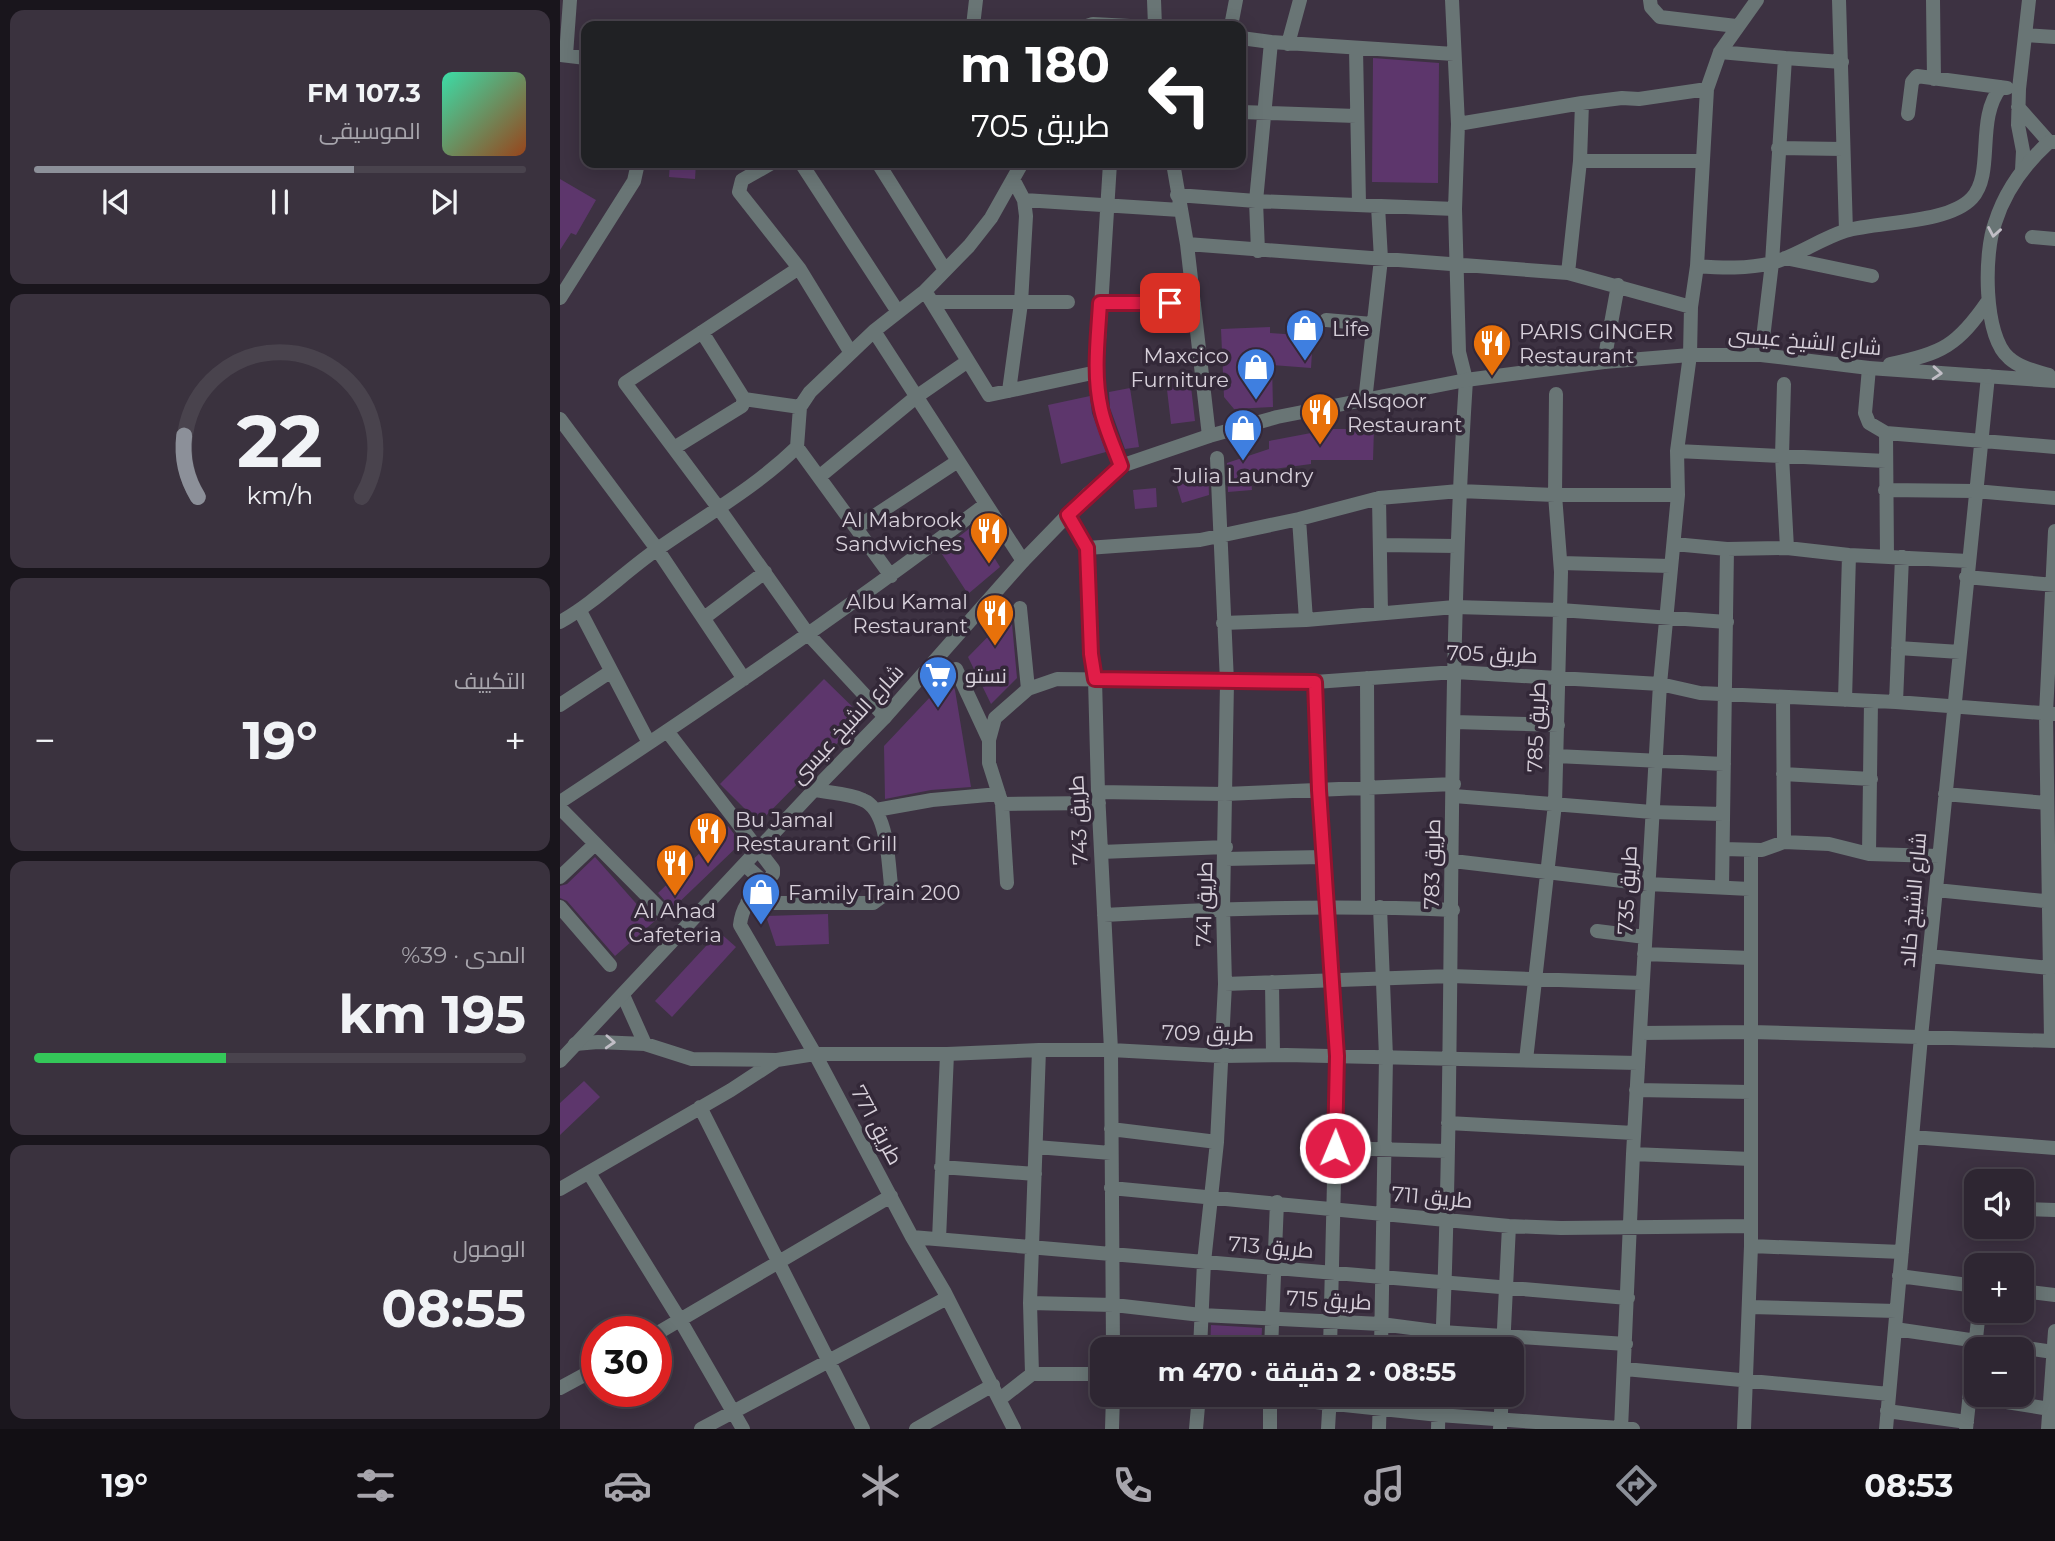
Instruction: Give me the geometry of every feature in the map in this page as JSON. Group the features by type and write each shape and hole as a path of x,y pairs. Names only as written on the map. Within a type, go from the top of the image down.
{"street":[{"path":"570,0 563,55 581,57"},
{"path":"974,21 976,0"},
{"path":"1154,0 1156,21"},
{"path":"1232,21 1236,0"},
{"path":"1289,44 1300,0"},
{"name":"طريق 783","path":"1442,1337 1453,910 1455,607 1466,380 1459,352 1455,209 1458,124 1452,0"},
{"path":"1650,0 1651,7 1660,17 1736,26"},
{"name":"طريق 735","path":"1625,1429 1633,1154 1655,761 1665,617 1678,495 1677,451 1690,355 1691,307 1698,266 1707,89 1720,52 1757,0"},
{"path":"1839,0 1846,231"},
{"path":"1933,0 1934,79"},
{"path":"2022,170 2018,107 2029,0"},
{"path":"2026,35 2055,37"},
{"path":"1246,39 1356,49 1454,54"},
{"path":"1258,251 1256,201 1271,42"},
{"path":"1356,49 1359,204"},
{"path":"1720,52 1842,62"},
{"path":"1761,355 1778,260 1778,148 1785,58"},
{"path":"1908,114 1914,77 2019,89"},
{"path":"1698,266 1736,268 1778,260 1846,231 1954,212 1973,197 1983,173 1985,129 1993,98 2001,87"},
{"path":"1458,124 1582,103 1622,98 1639,99 1707,89"},
{"path":"1568,273 1580,162 1582,103"},
{"path":"2018,107 2052,142 2022,170 1994,225 1987,301 1991,325 2008,358 2055,379"},
{"path":"1246,112 1356,116"},
{"path":"1778,148 1843,149"},
{"path":"1580,162 1703,161"},
{"path":"560,298 634,181 637,168"},
{"path":"763,168 742,180 739,192 799,268 851,353"},
{"path":"804,168 898,312"},
{"path":"881,168 945,270"},
{"path":"891,576 797,447 800,407 810,391 874,331 898,312 929,296 945,270 969,246 990,218 1019,168"},
{"path":"1110,168 1097,372 1101,410 1121,466"},
{"path":"1174,168 1187,244 1209,436"},
{"path":"1009,391 1021,303 1026,216 1024,200 1013,178"},
{"path":"1024,200 1107,204 1256,201 1455,209"},
{"path":"1365,401 1381,259 1378,206"},
{"path":"2032,237 2055,239"},
{"path":"1187,244 1568,273 1691,307"},
{"path":"1778,260 1872,276"},
{"path":"799,268 625,383 808,634 885,717"},
{"path":"1604,362 1618,285"},
{"path":"929,296 1021,303 1068,302"},
{"path":"929,296 989,395 1097,372"},
{"path":"1987,301 1970,326 1947,347 1922,358 1869,368 1865,413 1868,423 1886,433 2055,447"},
{"path":"1100,303 1194,303"},
{"path":"1326,320 1372,324"},
{"path":"874,331 1023,561"},
{"path":"702,332 744,400"},
{"name":"شارع الشيخ عيسى","path":"560,1061 885,717 1023,561 1121,466 1209,436 1277,417 1466,380 1604,362 1690,355 1761,355 1869,368 2055,379"},
{"path":"819,477 916,397 968,360"},
{"name":"شارع الشيخ خالد","path":"1885,1429 1921,1037 1988,376"},
{"path":"1784,384 1782,456 1787,548"},
{"name":"طريق 785","path":"1526,1060 1555,804 1561,564 1555,495 1556,394"},
{"path":"674,448 742,406 744,400"},
{"path":"744,400 800,407"},
{"path":"560,419 657,549 744,679"},
{"path":"1886,433 1887,556"},
{"path":"560,622 580,611 657,549 720,510 772,472 797,447"},
{"path":"1677,451 1886,461"},
{"name":"طريق 741","path":"1200,1337 1204,1262 1217,1142 1225,984 1223,908 1227,682 1217,458"},
{"path":"856,528 958,461"},
{"path":"1885,490 1975,491 2055,498"},
{"path":"1087,548 1199,540 1379,498 1459,491 1555,495 1678,495"},
{"path":"1379,498 1381,613"},
{"path":"560,802 744,679 891,576 986,504"},
{"name":"طريق 743","path":"1068,515 1087,548 1091,654 1095,679 1098,798 1111,1050 1113,1337"},
{"path":"1298,519 1306,620"},
{"path":"1640,1033 1751,1032 2053,1040 2053,985 2050,968 2051,826 2047,803 2055,531"},
{"path":"1674,544 1727,549 1787,548 1849,555 1968,561"},
{"path":"1380,545 1457,546"},
{"path":"1722,888 1727,549"},
{"path":"1845,699 1849,555"},
{"path":"1896,702 1902,557"},
{"path":"1561,564 1670,566"},
{"path":"704,618 765,572"},
{"path":"1966,577 2054,585"},
{"path":"1223,623 1306,620 1455,607 1560,610 1727,622"},
{"path":"1007,883 1001,799 989,763 989,740 995,718 1028,689 1020,608"},
{"path":"580,611 649,743"},
{"path":"1898,648 1960,652"},
{"path":"956,669 989,740"},
{"path":"560,705 610,671"},
{"name":"طريق 705","path":"1028,689 1057,679 1315,682 1455,672 1660,684 1700,693 1896,702 2051,714"},
{"path":"1367,678 1374,907 1383,979 1387,1056 1381,1337"},
{"path":"1315,682 1319,790 1337,1056 1331,1337"},
{"path":"1783,697 1784,842"},
{"path":"1869,854 1871,701"},
{"path":"1454,722 1558,725"},
{"path":"667,731 773,869 774,874 747,903"},
{"path":"1556,756 1724,764"},
{"path":"1783,774 1871,779"},
{"path":"876,810 932,800 1225,794 1369,786 1454,790 1555,804 1652,812 1723,814"},
{"path":"747,903 873,902 883,896 891,886 882,821 874,806 862,799 814,790"},
{"path":"1945,794 2047,803"},
{"path":"560,808 663,912"},
{"path":"1723,849 1762,850 1784,842 1829,844 1869,854 1939,856"},
{"path":"560,877 595,844"},
{"path":"1744,1429 1751,1246 1752,851"},
{"path":"1101,852 1323,857"},
{"path":"1453,861 1648,884 1750,889"},
{"path":"745,865 766,884"},
{"path":"1936,890 2051,902"},
{"name":"طريق 771","path":"747,903 742,910 740,925 815,1054 947,1298 1014,1429"},
{"path":"560,907 610,965"},
{"path":"1104,915 1223,908 1374,907 1453,910"},
{"path":"1597,931 1645,937"},
{"path":"1644,954 1751,958"},
{"path":"1930,956 2050,968"},
{"path":"1225,984 1451,976 1642,983"},
{"path":"1272,982 1273,1055"},
{"path":"623,995 645,1044"},
{"name":"طريق 709","path":"575,1044 645,1044 692,1059 777,1060 815,1054 1111,1050 1222,1056 1387,1056 1638,1063"},
{"path":"1032,1374 1030,1303 1039,1050"},
{"path":"939,1239 947,1054"},
{"name":"طريق 709","path":"560,1189 777,1060"},
{"path":"1636,1090 1751,1092"},
{"path":"700,1107 863,1429"},
{"path":"1448,1124 1634,1133"},
{"path":"1111,1129 1217,1142"},
{"path":"1912,1137 2055,1148"},
{"path":"1036,1147 1111,1153"},
{"path":"1335,1148 1447,1152"},
{"path":"1633,1154 1751,1159"},
{"path":"942,1167 1035,1174"},
{"path":"589,1173 680,1320 743,1429"},
{"name":"طريق 711","path":"1111,1188 1509,1226 1751,1227"},
{"path":"672,1325 891,1196"},
{"path":"1271,1337 1277,1202"},
{"path":"2034,1209 2055,1210"},
{"path":"1503,1337 1509,1226"},
{"name":"طريق 713","path":"912,1237 1628,1298"},
{"path":"1751,1246 1902,1252"},
{"path":"1899,1276 1964,1284"},
{"path":"2034,1293 2055,1295"},
{"path":"701,1429 947,1298"},
{"name":"طريق 715","path":"1030,1303 1381,1324 1470,1337"},
{"path":"1750,1307 1896,1311"},
{"path":"1895,1328 1964,1338"},
{"path":"2048,1429 2055,1331"},
{"name":"طريق 715","path":"1524,1343 1626,1344"},
{"path":"2034,1349 2053,1352"},
{"path":"1625,1369 1889,1394"},
{"path":"1000,1399 1032,1374 1090,1374"},
{"path":"560,1388 581,1377"},
{"path":"916,1429 993,1385"},
{"path":"2034,1406 2050,1409"},
{"path":"1112,1407 1112,1429"},
{"path":"1196,1429 1198,1407"},
{"path":"1270,1407 1270,1429"},
{"path":"1328,1429 1329,1407"},
{"path":"1379,1429 1380,1407"},
{"path":"1394,1407 1438,1422 1625,1429"},
{"path":"1887,1411 1966,1425 1968,1407"}],"building":[{"path":"1373,58 1439,63 1438,183 1372,182"},
{"path":"670,168 696,168 695,179 669,177"},
{"path":"560,179 596,200 576,235 571,233 560,250"},
{"path":"1270,327 1270,333 1313,336 1311,368 1272,365 1273,407 1234,409 1224,397 1221,329"},
{"path":"1190,378 1195,421 1171,424 1166,381"},
{"path":"1130,388 1139,447 1125,449 1110,408 1109,392"},
{"path":"1090,396 1092,413 1106,452 1061,464 1048,405"},
{"path":"1311,429 1374,429 1373,460 1311,460 1311,464 1250,472 1252,490 1228,492 1227,463 1269,449 1269,441 1311,433"},
{"path":"1208,469 1209,495 1182,503 1175,480"},
{"path":"1156,488 1157,507 1135,509 1133,490"},
{"path":"974,525 1000,567 968,594 940,551"},
{"path":"1011,613 1017,678 991,704 968,657"},
{"name":"نستو","path":"949,677 955,690 971,787 931,790 885,799 884,746"},
{"path":"824,679 863,717 754,828 742,813 746,810 720,784"},
{"path":"728,826 741,843 672,909 658,893"},
{"path":"595,857 641,909 644,906 657,919 615,956 567,901 560,898 560,886 567,884"},
{"path":"828,914 829,944 776,946 766,916"},
{"path":"719,932 736,947 672,1017 655,1001"},
{"path":"584,1081 600,1097 560,1135 560,1103"},
{"path":"1211,1325 1262,1328 1262,1337 1210,1337"}],"place":[{"name":"Life","path":"1305,362"},
{"name":"PARIS GINGER Restaurant","path":"1492,377"},
{"name":"Maxcico Furniture","path":"1256,401"},
{"name":"Alsqoor Restaurant","path":"1320,446"},
{"name":"Julia Laundry","path":"1243,462"},
{"name":"Al Mabrook Sandwiches","path":"989,565"},
{"name":"Albu Kamal Restaurant","path":"995,647"},
{"name":"نستو","path":"938,709"},
{"name":"Bu Jamal Restaurant Grill","path":"708,865"},
{"name":"Al Ahad Cafeteria","path":"675,897"},
{"name":"Family Train 200","path":"761,926"}],"route":[{"path":"1170,303 1100,303 1098,391 1101,410 1121,466 1068,515 1087,548 1091,654 1095,679 1315,682 1319,790 1337,1056 1335,1148"}]}
